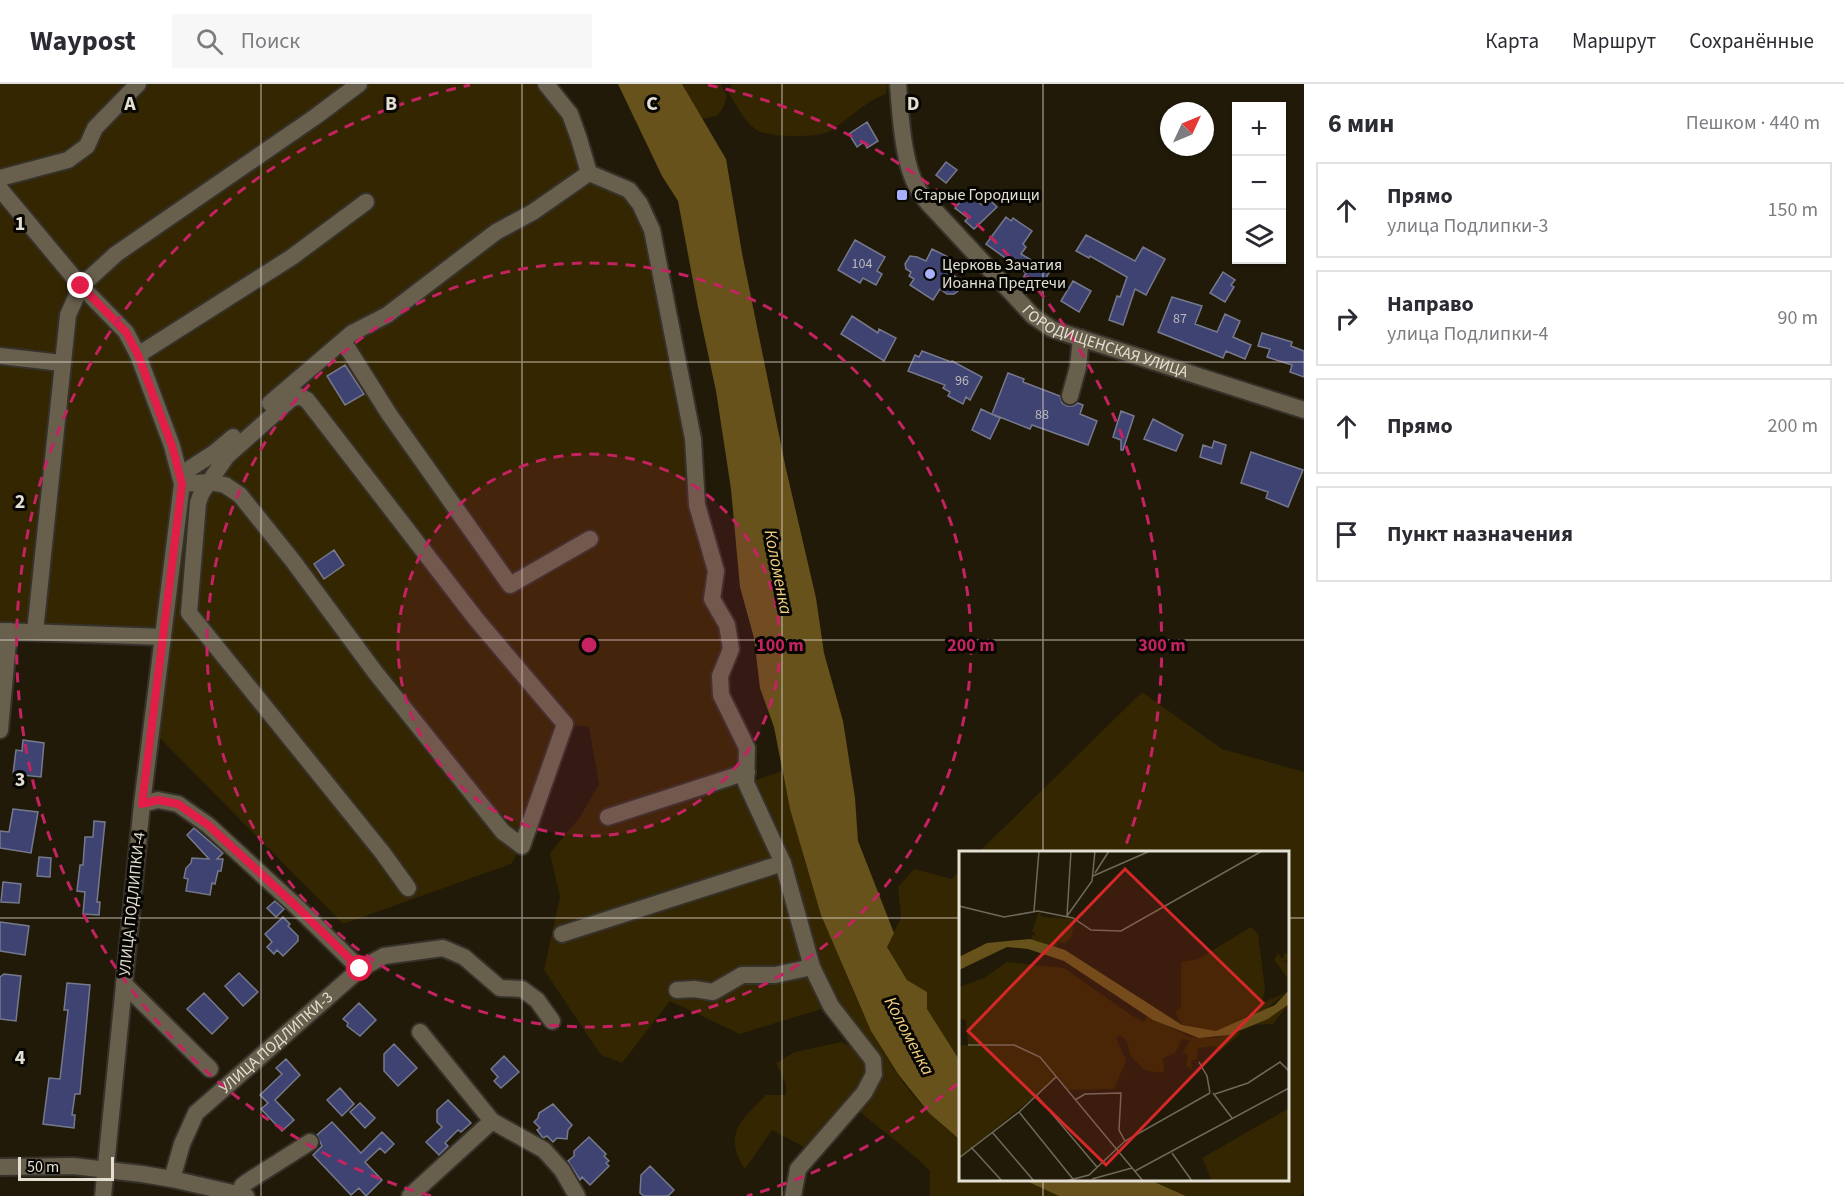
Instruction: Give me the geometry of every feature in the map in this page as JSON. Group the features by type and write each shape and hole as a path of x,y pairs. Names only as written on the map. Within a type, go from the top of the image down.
{"street":[{"path":"0,177 68,160 87,146 95,128 138,84"},
{"path":"35,632 68,315 81,286 116,254 315,117 359,84"},
{"path":"546,84 570,114 589,174"},
{"name":"ГОРОДИЩЕНСКАЯ УЛИЦА","path":"898,84 900,122 916,186 928,203 1033,316 1053,328 1081,338 1304,410"},
{"path":"181,479 352,333 387,315 496,232 533,212 589,174"},
{"path":"589,174 629,190 640,204 652,230 693,439 697,505 716,572 712,599 727,625 731,649 720,676 721,695 747,748 746,783 783,863 812,967 831,1006 873,1060 874,1074 864,1093 798,1169 794,1196"},
{"path":"0,189 81,286 126,332 138,355 172,446 181,479"},
{"path":"138,355 292,257 366,202"},
{"path":"1070,396 1078,367 1081,338"},
{"path":"344,340 389,414 510,585 590,539"},
{"path":"0,356 62,363"},
{"path":"181,479 209,482 225,485 240,495 481,806 503,832 522,846 565,724 476,619 307,400 300,396 291,399 227,456 209,482 201,494 198,504 189,613 382,852 408,888"},
{"name":"УЛИЦА ПОДЛИПКИ-4","path":"103,1196 142,804 181,479"},
{"path":"0,730 4,631 163,637"},
{"path":"608,817 747,772"},
{"path":"142,804 158,800 178,804 208,825 360,969"},
{"path":"562,934 783,863"},
{"name":"УЛИЦА ПОДЛИПКИ-3","path":"172,1179 182,1144 196,1113 360,969 384,956 443,948 464,957 500,988 522,988 537,1000 552,1021"},
{"path":"677,990 694,989 713,992 742,975 775,975 812,967"},
{"path":"124,984 210,1069"},
{"path":"420,1032 492,1121 544,1150 562,1170 578,1196"},
{"path":"410,1196 492,1121"},
{"path":"0,1167 73,1166 172,1179 243,1195 242,1186 247,1182 310,1142"}],"shaded area":[{"path":"0,84 546,84 558,98 589,173 640,204 716,571 712,599 727,625 720,676 747,748 747,783 782,771 800,840 853,990 878,1042 910,1091 929,1113 959,1139 959,1181 1026,1181 1059,1196 930,1196 930,1171 853,1106 804,1147 772,1130 745,1169 735,1146 738,1128 749,1112 766,1095 786,1095 786,1085 776,1063 795,1052 841,1042 855,1048 831,1006 740,1034 670,1001 622,1063 601,1055 544,970 560,897 550,853 580,817 599,784 589,727 565,724 522,846 511,864 343,924 152,730 163,637 0,631"},
{"path":"682,84 721,84 727,96 723,108 717,116 702,119"},
{"path":"731,84 888,84 886,94 870,102 828,132 793,136 772,135 753,128 729,94"},
{"path":"1142,692 1222,749 1304,772 1304,1192 1300,1196 1186,1196 1152,1181 1289,1181 1289,851 980,851"},
{"path":"914,869 952,879 959,872 959,1059 926,1009 927,992 907,980 887,947 901,917 898,887"}],"water":[{"name":"Коломенка","path":"618,84 682,84 726,159 742,253 786,469 816,598 824,653 843,721 855,798 858,841 894,933 887,947 907,980 927,992 927,1009 959,1059 959,1139 929,1113 898,1074 871,1031 821,915 790,809 774,727 760,688 754,638 740,587 731,489 716,391 678,201 662,176"},
{"path":"1026,1181 1152,1181 1186,1196 1059,1196"}],"building":[{"path":"867,122 878,141 867,148 864,142 857,147 849,134"},
{"path":"946,162 957,170 946,183 936,175"},
{"path":"967,193 982,205 988,198 997,207 974,229 965,221 968,218 955,208"},
{"path":"1006,217 1011,221 1013,218 1032,231 1023,244 1026,247 1021,254 1050,271 1040,288 1023,278 1026,273 986,244"},
{"path":"1086,235 1135,261 1143,247 1165,259 1146,295 1135,289 1123,325 1109,320 1117,296 1120,297 1127,277 1090,256 1089,258 1076,251"},
{"path":"855,240 885,257 877,271 882,274 876,285 863,278 860,283 838,270"},
{"name":"Церковь Зачатия Иоанна Предтечи","path":"932,249 952,259 953,266 949,273 961,282 958,291 954,294 947,294 940,289 933,300 910,285 914,279 909,276 911,272 906,269 905,264 910,256 926,261"},
{"path":"1223,272 1235,280 1231,285 1234,287 1225,302 1210,293"},
{"path":"1073,281 1091,291 1079,312 1061,301"},
{"path":"1172,297 1202,306 1195,324 1217,332 1225,314 1240,321 1233,337 1251,345 1245,359 1226,351 1223,358 1158,332"},
{"path":"852,316 878,333 879,329 896,338 884,361 841,334"},
{"path":"1262,333 1292,342 1291,346 1304,351 1304,377 1290,372 1292,365 1267,357 1270,349 1258,346"},
{"path":"922,351 952,361 982,377 970,400 966,397 963,404 948,396 950,392 943,388 945,385 908,371 915,355 919,357"},
{"path":"345,365 364,394 345,405 327,376"},
{"path":"1008,373 1024,379 1023,382 1060,396 1062,403 1067,406 1078,403 1083,405 1080,414 1097,421 1088,445 1032,425 1030,429 992,414"},
{"path":"981,409 1000,418 990,439 972,430"},
{"path":"1121,411 1134,416 1123,450 1121,450 1121,440 1113,437"},
{"path":"1153,419 1183,435 1176,451 1144,439"},
{"path":"1214,441 1226,445 1221,464 1200,457 1203,445 1212,448"},
{"path":"1251,452 1303,470 1288,507 1266,498 1268,492 1241,483"},
{"path":"334,550 344,565 324,579 314,564"},
{"path":"23,740 44,743 41,777 13,774 16,750 22,751"},
{"path":"13,809 38,812 31,853 0,848 0,831 9,832"},
{"path":"94,821 105,822 97,902 100,902 99,915 83,914 85,892 77,891 80,865 83,865 85,837 93,837"},
{"path":"194,828 223,853 217,859 223,859 221,871 218,871 215,884 212,883 210,895 186,891 188,879 184,878 186,868 192,858 209,859 187,835"},
{"path":"39,857 51,858 50,877 37,876"},
{"path":"3,882 21,884 19,903 1,902"},
{"path":"275,901 284,909 276,917 267,908"},
{"path":"283,917 298,936 298,941 283,956 277,950 274,954 267,947 272,942 265,934"},
{"path":"0,922 29,926 25,955 0,951"},
{"path":"239,973 258,992 243,1006 225,986"},
{"path":"4,974 21,976 16,1021 0,1019 0,977"},
{"path":"67,983 90,985 80,1094 75,1094 72,1115 75,1115 74,1128 43,1124 49,1078 60,1079 68,1010 64,1010"},
{"path":"204,993 228,1018 212,1034 187,1009"},
{"path":"359,1003 376,1020 360,1036 347,1026 348,1023 343,1019"},
{"path":"394,1044 417,1068 398,1086 384,1071 384,1054"},
{"path":"504,1056 519,1072 501,1088 494,1081 498,1077 491,1069"},
{"path":"286,1059 300,1075 275,1100 294,1120 282,1131 261,1109 268,1103 260,1095 282,1074 276,1068"},
{"path":"340,1088 354,1104 342,1116 327,1100"},
{"path":"448,1100 471,1123 461,1132 458,1130 445,1143 448,1146 439,1155 426,1142 442,1127 437,1122 437,1110"},
{"path":"360,1103 375,1118 365,1128 350,1112"},
{"path":"553,1104 572,1125 568,1130 567,1139 557,1138 553,1142 547,1136 543,1138 537,1130 540,1128 534,1122 539,1113"},
{"path":"332,1122 361,1153 382,1132 394,1144 385,1153 380,1148 365,1162 382,1180 366,1196 359,1188 351,1195 313,1155 322,1146 317,1135"},
{"path":"589,1137 606,1154 604,1156 609,1161 606,1163 609,1166 590,1185 582,1177 580,1180 568,1161 574,1156 574,1151"},
{"path":"650,1166 674,1190 668,1196 644,1196 640,1193 641,1175"}],"place":[{"name":"Старые Городищи","path":"902,195"},
{"name":"Церковь Зачатия Иоанна Предтечи","path":"930,274"}],"route":[{"path":"81,286 126,332 138,355 172,446 182,484 142,804 158,800 178,804 208,825 360,969"}]}
